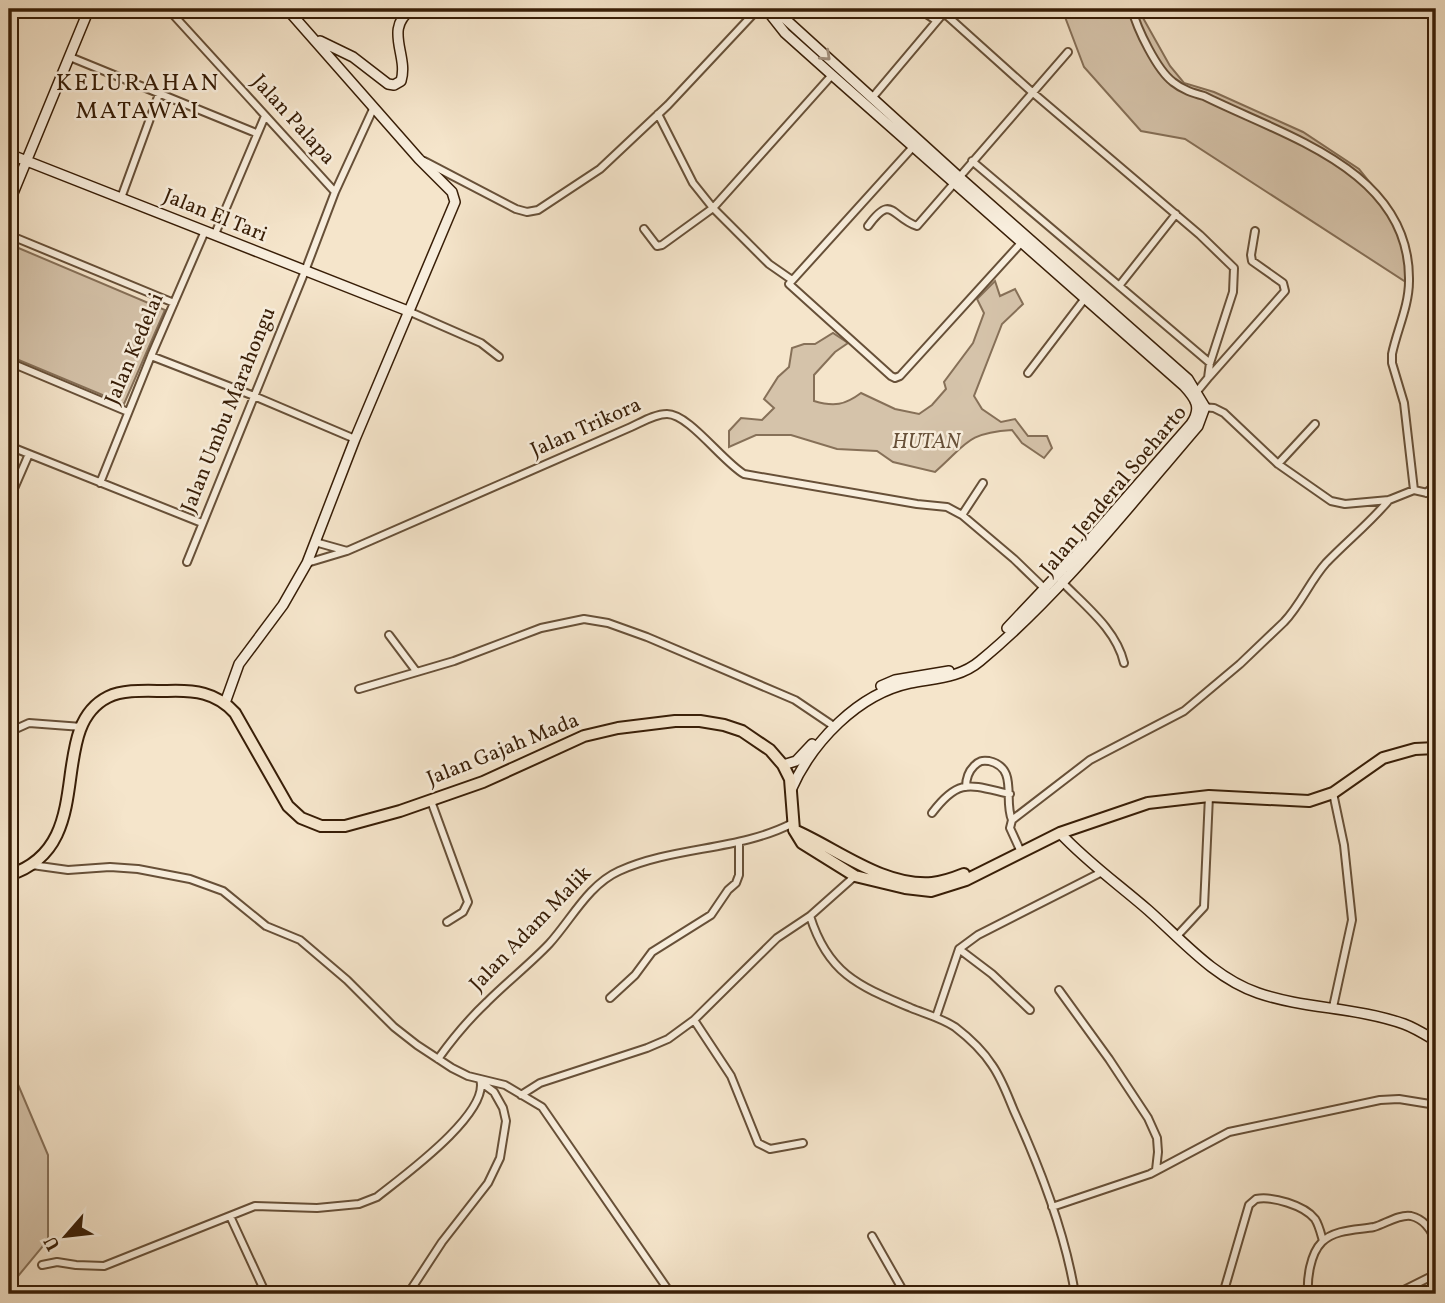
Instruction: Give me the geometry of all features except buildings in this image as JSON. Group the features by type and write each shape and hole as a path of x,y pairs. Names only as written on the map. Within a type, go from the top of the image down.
{"highway":[{"path":"9,875 32,865 47,852 58,832 82,727 94,707 119,694 194,691 213,696 225,703"},
{"name":"Jalan Gajah Mada","path":"225,703 235,713 288,806 301,818 321,826 345,826 430,801 483,782 584,736 618,728 675,721 700,721 733,727 762,744 783,765 790,779 794,826"},
{"path":"794,826 802,843 855,876 931,891 966,880 1060,833 1148,803 1209,796 1309,801 1333,793 1383,758 1415,749 1436,748"},
{"path":"794,826 853,862 915,883 932,883 951,878 1017,854"}],"main road":[{"path":"9,203 89,9"},
{"path":"225,703 239,664 283,605 307,563 355,439 455,202 452,192 419,159 288,9"},
{"path":"315,39 353,57 378,78 394,85 403,77 398,40 399,22 412,9"},
{"name":"Jalan Jenderal Soeharto","path":"766,9 785,33 832,75 869,102 1087,296"},
{"name":"Jalan Jenderal Soeharto","path":"778,9 912,148 956,179 1021,243 1188,380 1202,407 1198,426 984,658 965,672 893,687 876,695 832,725 796,761 783,765"},
{"name":"Jalan El Tari","path":"9,154 408,311"},
{"name":"Jalan Jenderal Soeharto","path":"1047,592 1061,582 1122,507"},
{"name":"Jalan Jenderal Soeharto","path":"791,790 832,725"},
{"path":"1060,833 1082,857 1208,964 1244,987 1271,997 1396,1021 1436,1041"}],"street":[{"name":"Jalan Palapa","path":"168,9 335,192 305,271"},
{"path":"419,159 516,209 527,212 538,210 600,169 658,114 758,9"},
{"path":"919,9 937,21"},
{"path":"1132,9 1162,71 1172,81 1188,91 1322,150 1370,189 1391,215 1404,245 1409,270 1408,294 1392,354 1394,372 1404,402 1415,490"},
{"path":"869,102 945,11 1032,92 1229,262 1235,271 1233,292 1210,363 1208,378"},
{"path":"868,226 880,211 885,209 892,210 918,226 1068,52"},
{"path":"70,57 256,133"},
{"path":"644,229 657,246 663,245 713,208 832,75"},
{"path":"121,198 159,94"},
{"path":"335,192 374,107"},
{"path":"658,114 693,183 713,208 765,261 792,280"},
{"name":"Jalan Kedelai","path":"100,482 174,303 265,117"},
{"path":"912,148 789,285 895,378 900,376 1021,243"},
{"path":"972,161 1210,363"},
{"path":"1119,286 1176,214"},
{"path":"1196,394 1284,290 1283,283 1252,261 1255,231"},
{"path":"9,235 174,303"},
{"name":"Jalan Umbu Marahongu","path":"187,562 305,271"},
{"path":"1028,373 1087,296"},
{"path":"408,311 481,343 499,357"},
{"path":"151,356 355,439"},
{"path":"9,362 128,412"},
{"path":"1202,407 1214,408 1224,413 1278,464 1331,501 1345,503 1389,500 1415,490 1436,495"},
{"name":"Jalan Trikora","path":"307,563 348,551 584,444 668,414 681,417 723,458 744,474 947,507 962,515 1047,592"},
{"path":"1278,464 1315,424"},
{"path":"9,446 202,523"},
{"path":"9,500 29,454"},
{"path":"962,515 982,483"},
{"path":"1426,493 1436,485"},
{"path":"1012,820 1090,760 1169,720 1198,700 1284,622 1326,564 1389,500"},
{"path":"315,542 348,551"},
{"path":"1061,582 1109,630 1117,641 1124,663"},
{"path":"359,689 454,660 541,628 577,620 592,620 672,646 794,700 832,725"},
{"path":"389,635 416,671"},
{"path":"9,732 29,723 82,727"},
{"path":"966,787 968,773 978,762 996,763 1005,771 1010,794 1007,806 1012,820 1010,828 1017,854"},
{"path":"932,813 947,794 966,787 978,786 1010,794"},
{"path":"1333,793 1344,845 1352,920 1333,1007"},
{"path":"1177,936 1204,907 1209,796"},
{"path":"430,801 468,902 463,912 447,922"},
{"name":"Jalan Adam Malik","path":"438,1059 465,1024 549,943 603,880 637,865 692,850 739,842 794,826"},
{"path":"610,998 635,975 652,952 711,915 736,883 741,864 739,842"},
{"path":"32,865 68,870 110,867 138,869 190,879 223,891 266,926 300,940 347,980 403,1034 438,1059 468,1076 505,1086 542,1107 671,1294"},
{"path":"936,1017 959,949 978,935 1102,872"},
{"path":"521,1095 540,1083 668,1040 694,1020 777,938 810,916 855,876"},
{"path":"810,916 820,940 836,966 856,984 955,1027 992,1065 1024,1132 1052,1207 1067,1249 1075,1294"},
{"path":"959,949 992,974 1030,1010"},
{"path":"1059,990 1148,1118 1157,1138 1156,1170"},
{"path":"694,1020 731,1076 758,1143 770,1149 803,1143"},
{"path":"42,1265 57,1262 104,1266 255,1206 317,1208 359,1204 377,1197 443,1144 477,1101 481,1094 481,1081"},
{"path":"408,1294 442,1242 488,1182 500,1158 506,1121 503,1108 494,1092 481,1081"},
{"path":"1052,1207 1156,1170 1217,1137 1236,1130 1380,1100 1399,1098 1436,1105"},
{"path":"1223,1294 1249,1205 1256,1199 1269,1199 1308,1213 1314,1218 1323,1241"},
{"path":"230,1216 266,1294"},
{"path":"1308,1294 1308,1277 1323,1241 1350,1230 1375,1226 1406,1216 1416,1218 1426,1225 1436,1243"},
{"path":"872,1236 905,1294"},
{"path":"1396,1294 1436,1275"}],"green space":[{"path":"1062,9 1138,9 1170,66 1184,83 1214,92 1303,132 1359,169 1392,210 1409,251 1412,286 1185,139 1141,131 1084,67"},
{"path":"9,244 165,310 124,404 9,356"},
{"name":"HUTAN","path":"995,281 1000,296 1015,289 1023,304 1002,324 974,396 982,409 1001,422 1015,419 1028,436 1047,436 1052,448 1044,458 1022,443 1012,430 976,437 961,447 935,472 893,462 877,451 837,449 791,435 756,435 729,447 729,431 741,418 762,420 774,408 764,399 778,377 789,367 792,348 815,344 833,333 848,343 835,352 814,375 814,401 839,404 861,393 895,409 919,414 932,405 946,389 944,382 973,343 984,313 977,299"},
{"path":"9,1073 17,1082 48,1155 48,1240 9,1287"}],"district":[{"name":"KELURAHAN MATAWAI","path":"138,98"}]}
